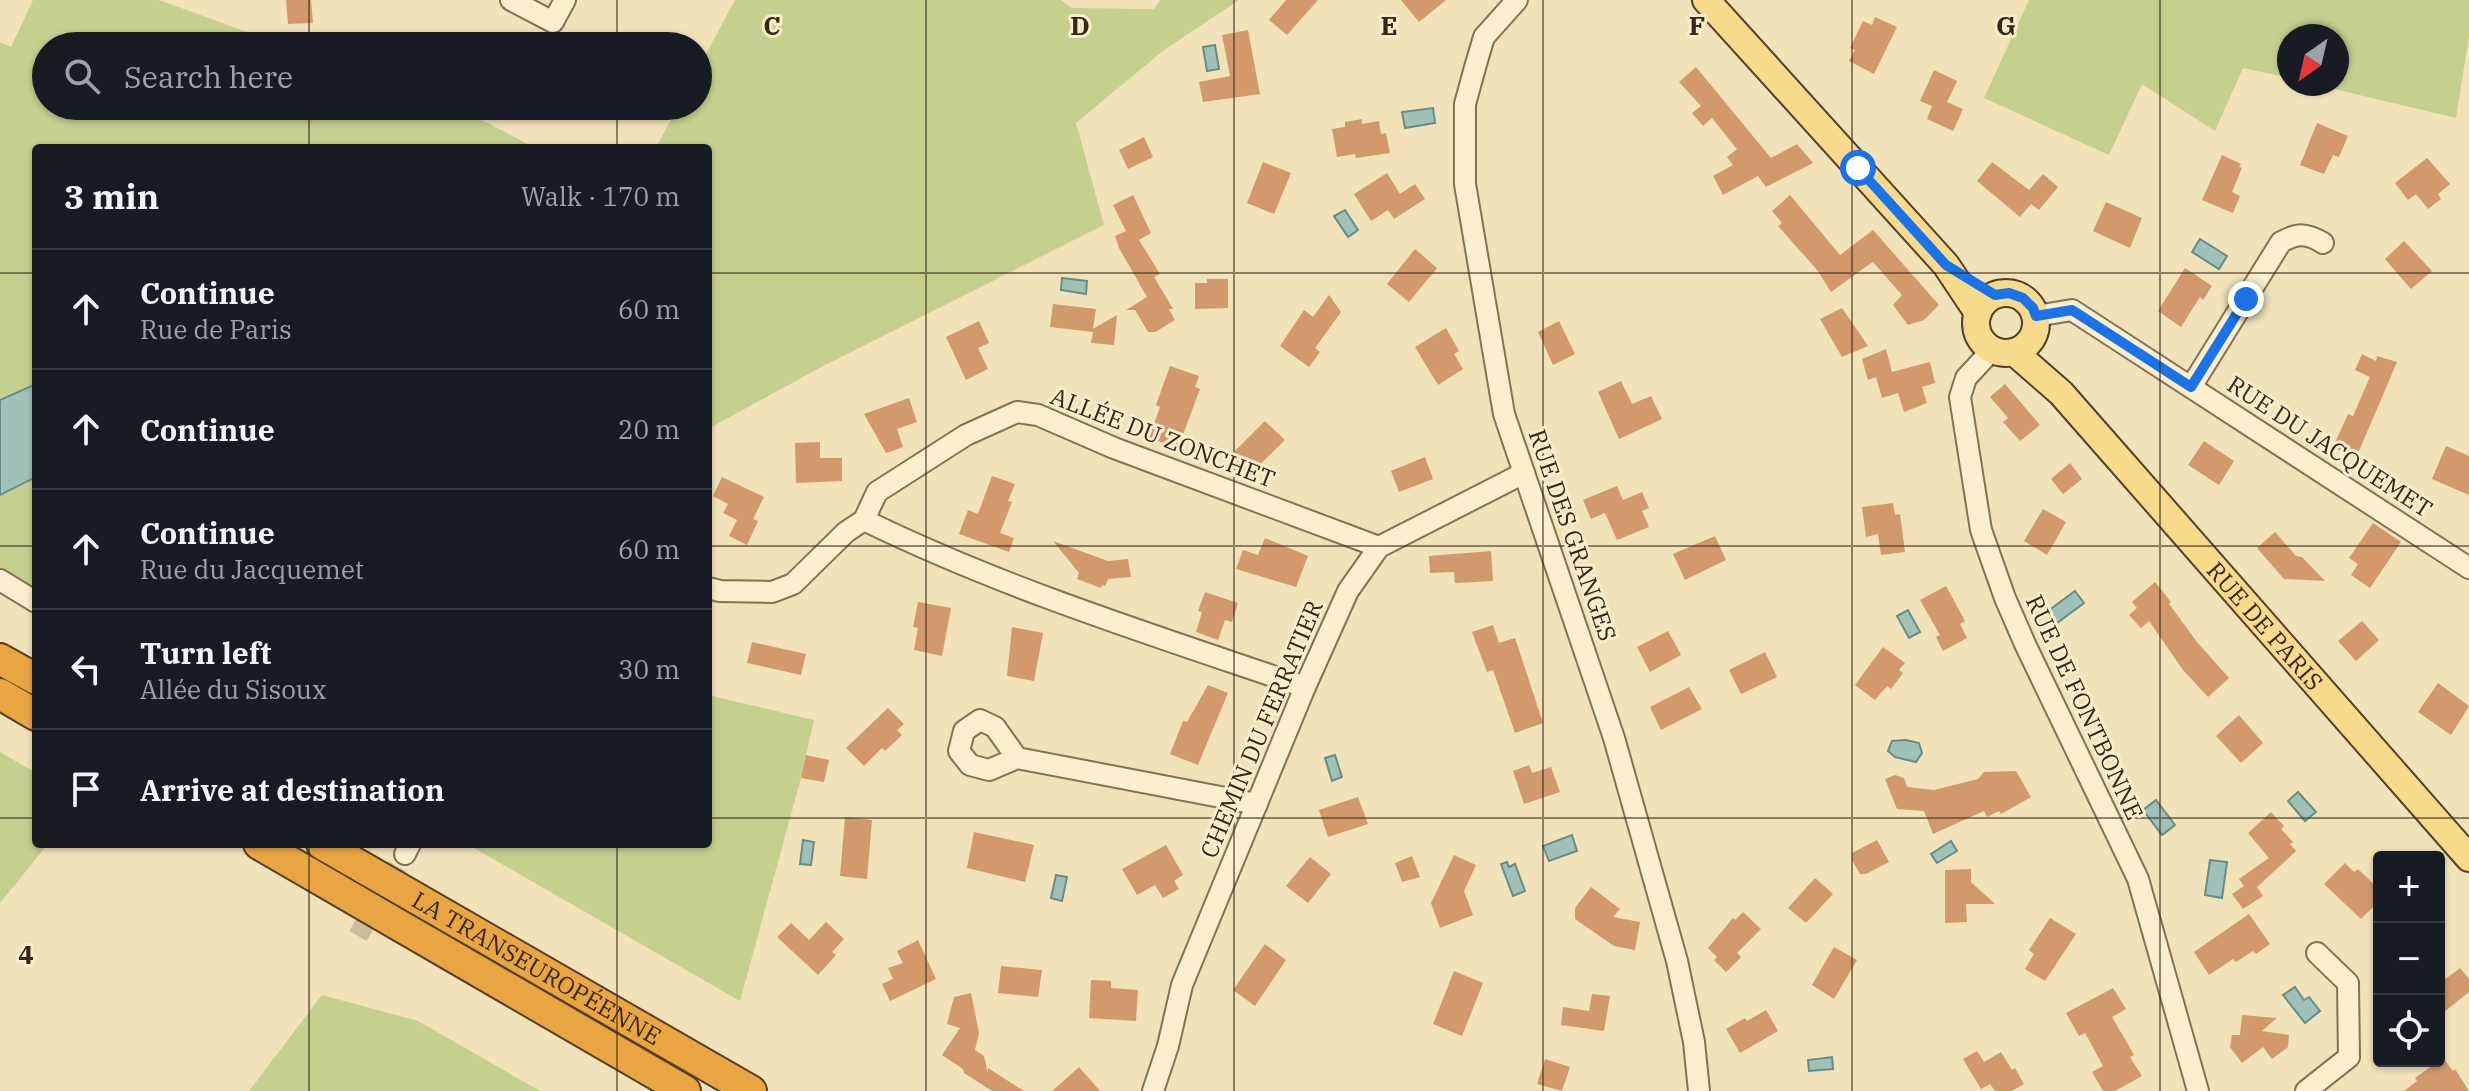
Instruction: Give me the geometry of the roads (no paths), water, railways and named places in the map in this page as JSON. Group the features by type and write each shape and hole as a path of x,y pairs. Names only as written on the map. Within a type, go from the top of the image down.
{"highway":[{"path":"0,659 32,677"},
{"path":"0,694 32,713"},
{"name":"LA TRANSEUROPÉENNE","path":"266,848 685,1091"},
{"name":"LA TRANSEUROPÉENNE","path":"329,848 751,1091"}],"main road":[{"path":"1706,0 1946,265 1987,304 1977,329 1981,339 2019,339"},
{"name":"RUE DE PARIS","path":"1987,304 2017,295 2027,301 2019,339 2061,393 2469,858"}],"street":[{"path":"511,0 553,22 565,0"},
{"name":"RUE DES GRANGES","path":"1517,0 1484,37 1480,50 1465,104 1465,184 1504,414 1614,738 1673,946 1694,1042 1699,1091"},
{"path":"2191,387 2281,242 2294,235 2309,234 2323,243"},
{"name":"RUE DU JACQUEMET","path":"2019,339 2072,310 2469,568"},
{"name":"RUE DE FONTBONNE","path":"2019,339 1966,378 1960,397 1981,530 2025,644 2138,879 2198,1091"},
{"name":"ALLÉE DU ZONCHET","path":"712,589 772,592 793,584 846,532 864,520 877,492 966,435 1017,412 1038,415 1114,448 1379,547"},
{"name":"CHEMIN DU FERRATIER","path":"1153,1091 1168,1046 1182,985 1348,591 1379,547 1524,473"},
{"path":"864,520 926,550 1109,620 1305,687"},
{"path":"0,580 32,600"},
{"path":"1017,758 1257,804"},
{"path":"2306,1091 2349,1057 2348,983 2317,953"}],"water":[{"path":"1215,45 1219,69 1207,71 1203,47"},
{"path":"1433,108 1435,123 1405,128 1402,112"},
{"path":"1345,210 1358,230 1348,237 1334,216"},
{"path":"2200,239 2227,256 2219,269 2192,252"},
{"path":"1062,278 1087,281 1086,294 1061,290"},
{"path":"32,386 32,479 0,495 0,400"},
{"path":"2075,591 2084,603 2057,623 2048,611"},
{"path":"1908,610 1920,632 1909,638 1897,616"},
{"path":"1892,741 1919,743 1922,753 1916,762 1895,757 1888,751"},
{"path":"1335,755 1342,777 1332,781 1325,758"},
{"path":"2298,792 2316,812 2305,821 2288,801"},
{"path":"2156,800 2175,825 2162,835 2143,810"},
{"path":"1572,835 1577,851 1549,861 1543,846"},
{"path":"803,840 814,842 811,865 800,864"},
{"path":"1951,841 1957,851 1937,863 1931,854"},
{"path":"2210,860 2227,862 2222,898 2205,895"},
{"path":"1507,862 1509,867 1515,864 1525,891 1513,896 1501,864"},
{"path":"1056,875 1067,877 1062,901 1051,898"},
{"path":"2295,987 2304,1000 2309,997 2320,1011 2305,1023 2283,995"},
{"path":"1832,1057 1833,1069 1809,1071 1808,1060"}],"tunnel":[{"path":"358,936 405,854"}]}
